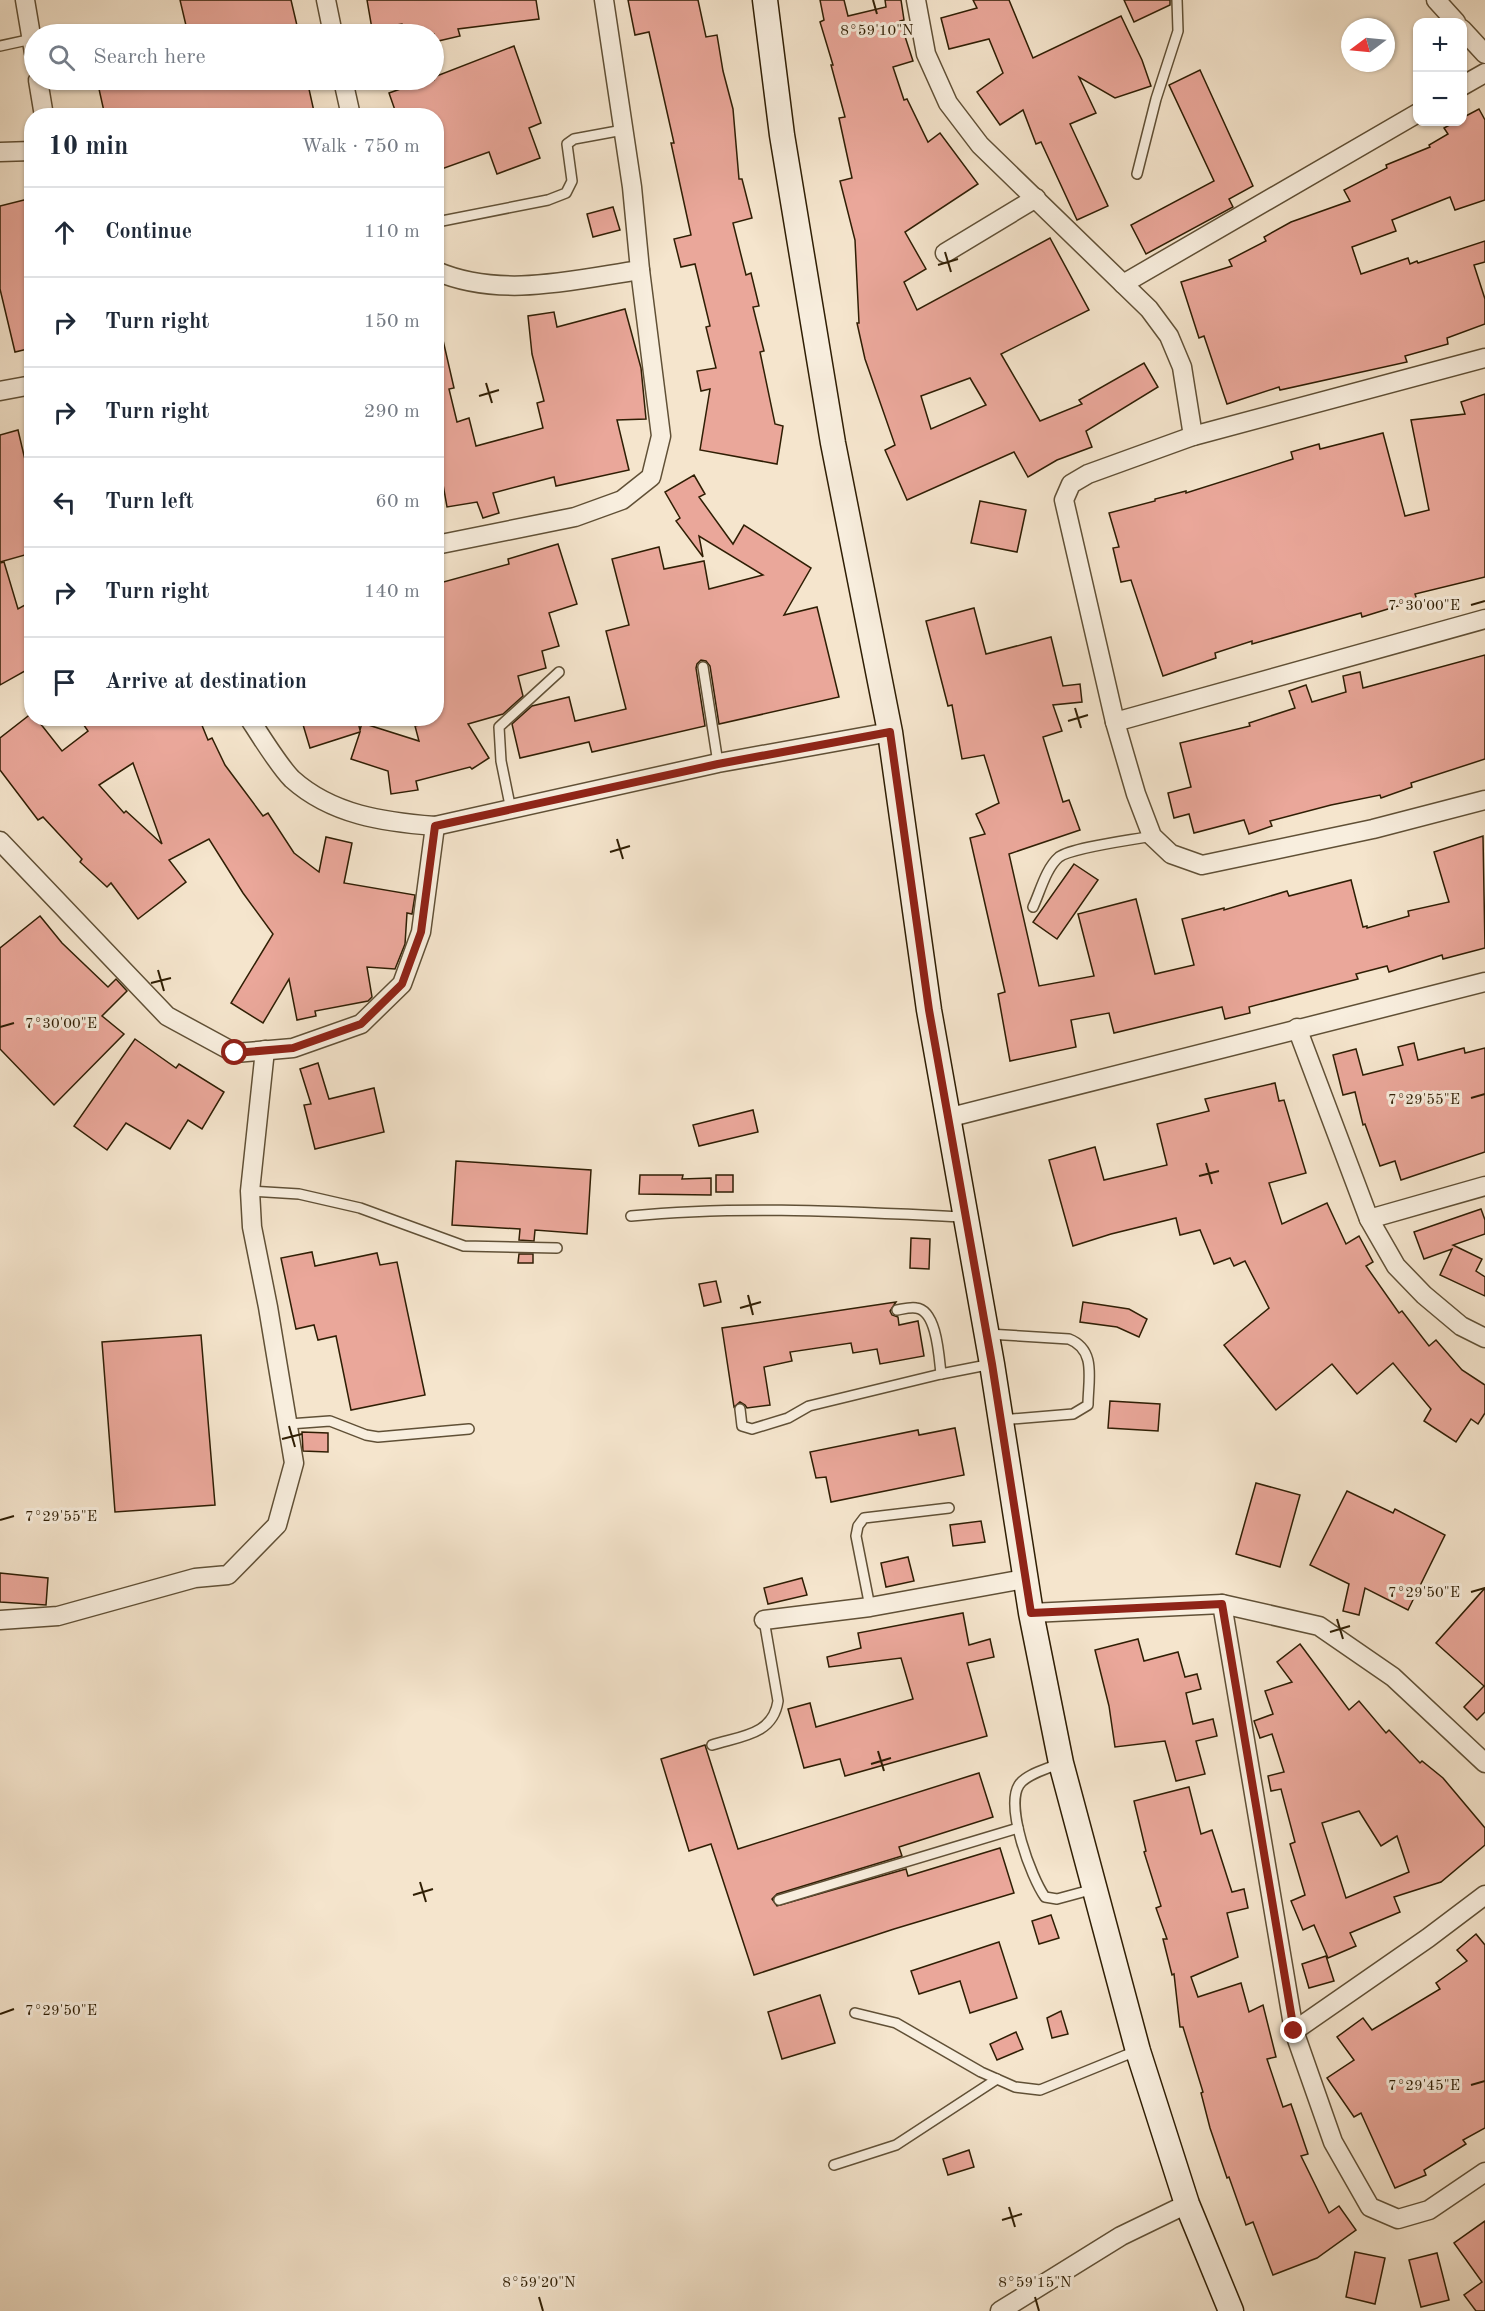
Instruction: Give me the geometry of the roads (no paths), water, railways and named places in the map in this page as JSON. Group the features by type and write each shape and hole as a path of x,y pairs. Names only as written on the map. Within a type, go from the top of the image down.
{"main road":[{"path":"765,0 782,135 833,443 890,732 929,1010 992,1364 1024,1579 1061,1763 1138,2050 1188,2205 1231,2311"}],"street":[{"path":"25,0 29,24"},
{"path":"326,0 331,24"},
{"path":"444,543 575,517 622,500 651,477 661,436 632,187 604,0"},
{"path":"916,0 926,54 948,104 980,145 1149,309 1169,336 1182,367 1193,435"},
{"path":"1436,0 1452,18"},
{"path":"1467,34 1485,54"},
{"path":"1467,83 1485,73"},
{"path":"40,90 43,108"},
{"path":"345,90 349,108"},
{"path":"1123,284 1413,116"},
{"path":"0,152 24,151"},
{"path":"945,253 1036,198"},
{"path":"444,274 492,286 546,285 640,270"},
{"path":"1485,358 1193,435 1088,474 1071,484 1064,500 1115,722 1136,794 1152,836 1171,854 1202,865 1373,829 1485,800"},
{"path":"0,391 24,386"},
{"path":"1115,722 1485,620"},
{"path":"255,726 292,778 336,808 390,823 435,826 718,764 890,732"},
{"path":"0,841 167,1016 235,1053 293,1048 361,1024 402,984 421,932 435,826"},
{"path":"947,1118 1485,982"},
{"path":"1297,1028 1369,1219 1396,1266 1424,1295 1461,1326 1485,1338"},
{"path":"0,1620 58,1616 195,1578 228,1575 278,1525 294,1463 289,1424 252,1227 250,1191 265,1050"},
{"path":"1369,1219 1485,1186"},
{"path":"764,1620 870,1607 1024,1579"},
{"path":"1031,1613 1222,1604 1320,1626 1393,1677 1485,1763"},
{"path":"1222,1604 1294,2031 1333,2142 1370,2206 1398,2219 1429,2210 1485,2172"},
{"path":"1294,2031 1428,1938 1485,1895"},
{"path":"1000,2311 1121,2236 1188,2205"}],"lane":[{"path":"1137,174 1156,99 1178,31 1177,0"},
{"path":"0,46 24,46"},
{"path":"444,221 548,200 566,192 572,181 567,144 574,139 623,130"},
{"path":"703,667 718,764"},
{"path":"511,810 501,761 499,727 559,672"},
{"path":"1033,908 1051,867 1060,856 1073,851 1152,836"},
{"path":"250,1191 299,1194 360,1208 464,1246 557,1248"},
{"path":"632,1216 683,1211 818,1210 965,1217"},
{"path":"897,1310 915,1308 925,1311 929,1316 935,1333 941,1374"},
{"path":"986,1334 1069,1339 1080,1343 1088,1359 1088,1405 1083,1410 1073,1414 999,1420"},
{"path":"740,1409 742,1426 752,1429 788,1418 809,1406 992,1364"},
{"path":"289,1424 330,1421 366,1435 378,1437 469,1429"},
{"path":"870,1607 856,1536 858,1526 864,1518 949,1508"},
{"path":"712,1745 769,1725 776,1714 778,1701 764,1620"},
{"path":"1061,1763 1028,1777 1020,1783 1015,1793 1014,1804 1018,1828 1037,1885 1045,1897 1057,1899 1094,1889"},
{"path":"779,1900 1018,1828"},
{"path":"855,2013 896,2023 996,2079 1015,2087 1040,2090 1138,2050"},
{"path":"834,2165 896,2145 996,2079"}]}
